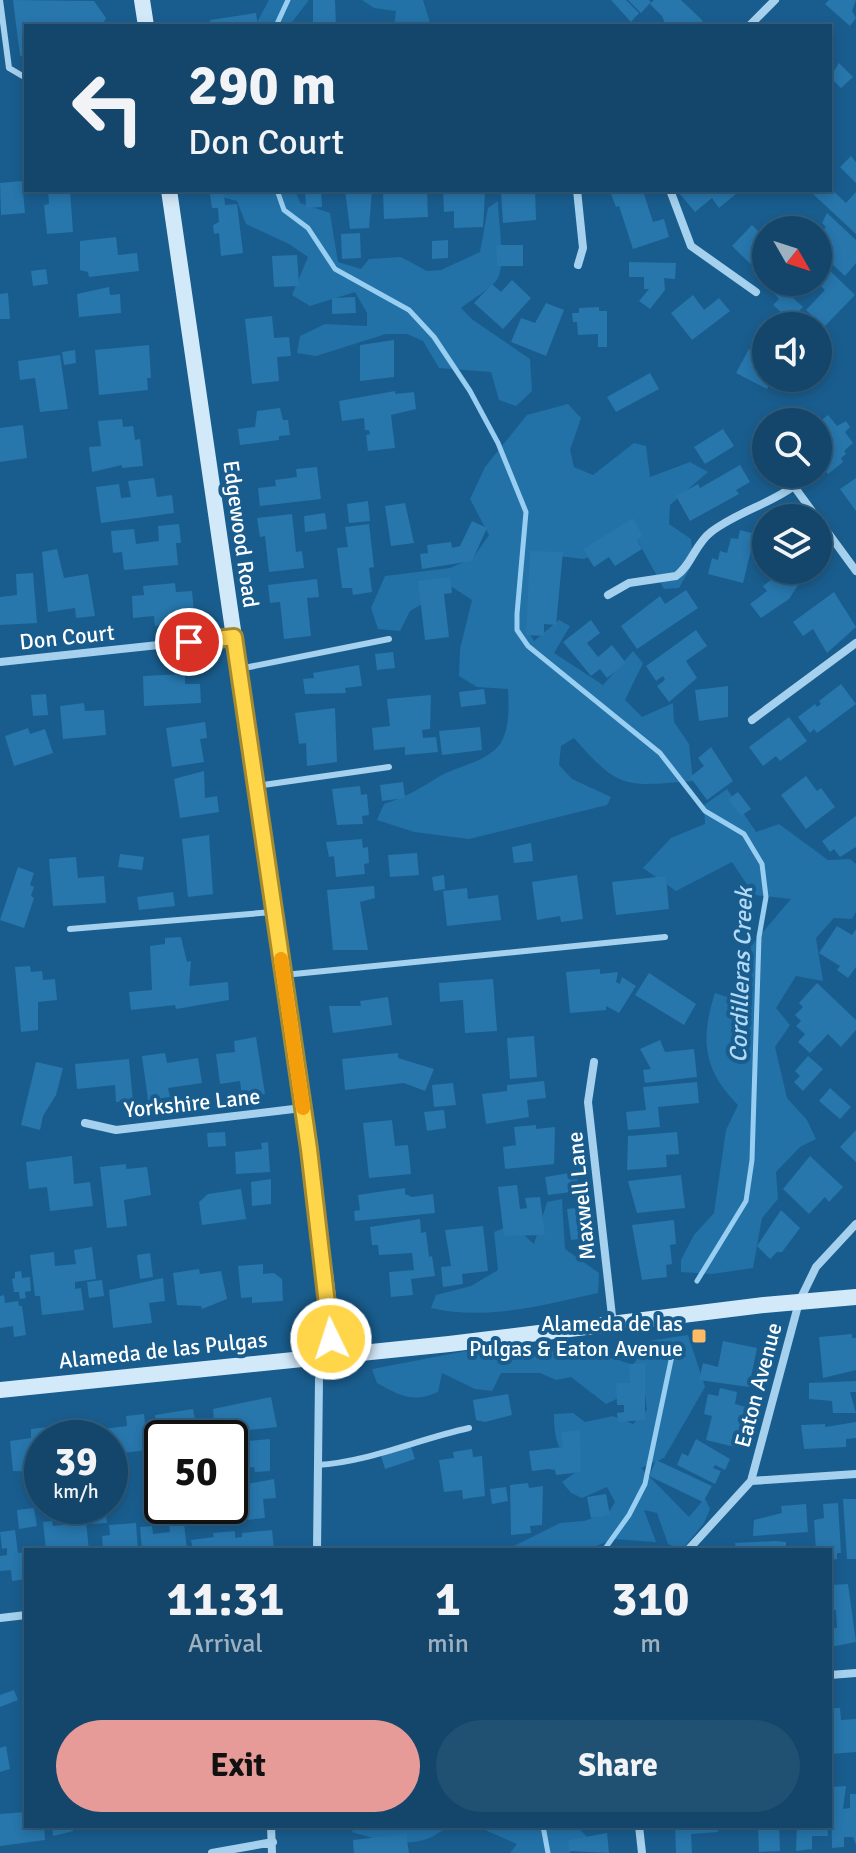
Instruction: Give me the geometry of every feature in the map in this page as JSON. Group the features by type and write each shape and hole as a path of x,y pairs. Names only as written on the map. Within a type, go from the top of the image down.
{"main road":[{"path":"142,0 146,24"},
{"name":"Edgewood Road","path":"169,192 303,1108 332,1328 326,1354"},
{"name":"Alameda de las Pulgas","path":"0,1390 613,1326 856,1297"}],"street":[{"path":"751,24 774,0"},
{"path":"577,192 583,248 578,265"},
{"path":"671,192 691,246 752,289"},
{"path":"608,595 629,583 676,576 707,534 728,519 775,499 791,488"},
{"path":"832,538 856,571"},
{"name":"Don Court","path":"0,662 234,637"},
{"path":"752,720 856,643"},
{"name":"Maxwell Lane","path":"594,1062 588,1102 613,1326"},
{"name":"Yorkshire Lane","path":"85,1123 116,1130 303,1108"},
{"name":"Eaton Avenue","path":"690,1548 751,1481 799,1302 816,1267 856,1224"},
{"name":"Edgewood Road","path":"317,1548 319,1379 326,1354"},
{"path":"751,1481 856,1474"},
{"path":"0,1618 24,1615"},
{"path":"832,1675 856,1673"},
{"path":"271,1828 272,1853"},
{"path":"639,1828 642,1853"},
{"path":"212,1853 273,1842"}],"lane":[{"path":"0,0 9,68 24,77"},
{"path":"239,669 389,639"},
{"path":"256,786 389,767"},
{"path":"70,929 274,912"},
{"path":"284,975 665,937"},
{"path":"317,1465 347,1463 414,1440 469,1428"}],"shaded area":[{"path":"269,0 309,0 291,24 256,24"},
{"path":"362,0 423,0 430,24 394,24 396,11 374,8"},
{"path":"203,192 296,192 300,203 330,213 338,262 361,269 369,259 401,257 427,271 441,270 480,252 488,208 498,201 499,275 492,285 461,308 473,320 530,359 532,391 516,406 499,400 491,372 439,368 423,341 407,334 386,334 316,356 297,353 300,336 325,324 367,326 367,313 355,292 310,306 292,295 308,257 289,244 246,224 237,201"},
{"path":"568,404 581,418 570,450 574,467 593,475 634,443 646,446 650,477 690,462 708,472 670,505 669,524 691,539 693,563 679,588 664,589 635,536 584,559 550,555 527,629 534,641 559,620 570,626 554,653 603,685 633,651 643,663 625,700 642,717 673,703 674,722 689,744 693,781 638,784 626,781 603,768 574,738 561,746 559,765 572,779 611,797 607,805 469,839 414,832 377,820 384,804 494,750 506,731 509,709 508,689 477,687 459,676 460,649 472,600 452,587 410,611 400,631 378,629 371,608 385,576 450,568 473,558 489,535 470,499 485,467 527,415"},
{"path":"727,789 756,832 779,824 828,860 850,859 856,864 856,912 852,919 834,918 816,938 823,981 796,976 776,1008 790,1025 775,1047 787,1098 807,1120 816,1139 800,1147 776,1172 778,1199 762,1218 753,1268 712,1274 681,1272 681,1260 694,1235 714,1213 726,1130 738,1105 726,1092 711,1066 706,1039 710,1010 715,993 752,1005 751,946 791,899 754,895 732,862 676,891 643,868 671,838 705,824 704,805"},
{"path":"562,1199 565,1249 599,1273 598,1293 494,1312 452,1312 431,1308 436,1295 471,1286 498,1270 494,1232 513,1225 534,1244 547,1202"},
{"path":"688,1335 705,1387 664,1458 641,1468 689,1517 705,1498 710,1509 704,1523 684,1548 668,1544 657,1513 644,1510 656,1542 613,1539 592,1548 510,1548 560,1523 584,1521 609,1512 615,1502 607,1487 582,1498 571,1493 562,1482 580,1469 559,1446 554,1414 573,1413 585,1422 613,1416 633,1424 647,1410 644,1386 606,1404 571,1377 556,1380 540,1373 501,1373 492,1391 475,1389 442,1373 438,1392 414,1397 377,1383 372,1369 508,1343 554,1346 587,1340 610,1357 633,1365 648,1341"},
{"path":"353,1828 444,1828 414,1842 389,1841 352,1832"},
{"path":"481,1828 579,1828 587,1837 569,1853 510,1853 517,1844"}],"building":[{"path":"13,0 94,1 106,18 103,24 24,24 24,55 20,56"},
{"path":"313,0 335,0 336,24 313,24"},
{"path":"611,0 626,0 639,13 631,22"},
{"path":"628,0 649,0 651,2 641,13"},
{"path":"654,0 681,0 703,21 700,24 665,24 650,4"},
{"path":"829,0 856,0 852,11 856,18 850,26 825,4"},
{"path":"256,13 258,24 211,24 210,20"},
{"path":"839,63 853,77 841,88 832,79"},
{"path":"851,156 856,162 856,183 840,167"},
{"path":"22,181 25,213 1,215 0,183"},
{"path":"832,190 846,203 856,192 856,234 813,194"},
{"path":"48,192 70,192 73,232 47,234 44,205 49,204"},
{"path":"224,192 225,205 237,204 243,253 221,256 219,233 214,234 213,225 219,222 218,208 212,208 210,194"},
{"path":"305,192 321,192 322,207 306,208"},
{"path":"345,192 372,192 369,228 350,229"},
{"path":"383,192 427,192 428,217 384,219"},
{"path":"443,192 485,193 483,227 454,228 454,211 444,212"},
{"path":"535,192 536,220 503,223 501,193 494,193"},
{"path":"737,193 719,208 712,198 695,212 680,194"},
{"path":"611,194 644,194 653,222 664,219 669,237 633,249 619,206 616,207"},
{"path":"832,218 856,240 856,263 845,276 832,264"},
{"path":"752,225 752,265 732,246"},
{"path":"360,233 361,258 342,259 341,234"},
{"path":"116,237 118,255 137,253 139,271 89,277 88,272 80,270 80,241"},
{"path":"448,240 448,258 432,259 432,241"},
{"path":"496,245 523,245 523,266 497,266"},
{"path":"297,255 299,286 274,287 272,256"},
{"path":"629,262 676,263 675,279 664,278 665,290 650,309 639,301 649,289 644,289 644,277 629,277"},
{"path":"46,269 48,284 33,286 31,271"},
{"path":"832,273 855,295 832,319 832,312 806,310 819,296 832,296"},
{"path":"512,280 531,298 503,329 474,303 492,284 501,292"},
{"path":"109,287 110,295 120,294 121,313 79,317 77,294"},
{"path":"8,293 10,319 0,319 0,294"},
{"path":"693,295 704,310 719,298 730,311 692,340 671,313"},
{"path":"776,296 793,296 803,307 798,312 781,312 773,305 779,299"},
{"path":"355,297 356,313 332,314 332,298"},
{"path":"546,303 564,310 546,356 511,342 521,318 535,323"},
{"path":"599,307 599,311 607,311 607,347 598,347 598,334 578,335 577,322 573,322 572,313 579,313 579,308"},
{"path":"272,316 274,338 289,337 291,356 277,357 279,381 252,384 245,319"},
{"path":"394,340 394,377 360,381 360,345"},
{"path":"149,345 151,378 147,378 148,390 99,395 95,350"},
{"path":"749,349 752,351 752,381 736,373"},
{"path":"75,350 76,363 64,365 62,352"},
{"path":"60,355 68,409 40,412 35,378 20,380 18,361"},
{"path":"650,373 659,389 616,412 607,397"},
{"path":"395,391 395,394 414,392 416,409 391,415 395,448 368,451 366,435 370,434 369,430 365,430 364,418 342,421 339,401"},
{"path":"280,408 283,420 288,420 290,435 279,436 279,440 240,445 238,429 255,427 257,411"},
{"path":"122,419 123,427 133,426 135,440 140,439 143,466 122,468 122,465 92,472 89,447 101,446 98,421"},
{"path":"832,420 837,426 846,421 850,427 845,432 853,443 844,451 843,462 832,471"},
{"path":"23,425 27,458 0,462 0,428"},
{"path":"723,429 734,446 705,464 694,447"},
{"path":"740,465 750,482 736,490 739,494 690,521 676,496 698,484 700,488"},
{"path":"317,467 321,499 260,506 258,488 276,486 275,480 297,477 296,469"},
{"path":"154,478 157,497 172,495 174,513 101,523 96,487 119,484 121,498 131,497 128,481"},
{"path":"856,478 856,511 840,489"},
{"path":"368,501 370,521 349,523 347,504"},
{"path":"405,503 414,543 391,546 385,506"},
{"path":"325,513 327,529 305,532 304,516"},
{"path":"292,514 296,552 302,551 304,568 269,572 265,536 260,537 257,518"},
{"path":"633,518 643,536 637,540 642,549 615,566 609,557 594,567 583,549"},
{"path":"472,521 487,528 472,561 422,569 420,554 428,553 427,545 451,542 452,548 460,546"},
{"path":"179,524 181,543 176,543 178,565 124,570 122,552 113,553 111,531 134,529 136,544 159,541 158,526"},
{"path":"369,524 374,567 369,568 372,592 353,595 352,588 342,588 337,548 348,547 345,527"},
{"path":"740,530 752,533 743,583 708,574 712,558 718,560 720,551 727,553 731,538 738,539"},
{"path":"57,549 64,578 88,574 95,616 76,618 75,608 48,612 42,552"},
{"path":"530,551 563,552 556,625 544,624 544,636 526,635"},
{"path":"33,573 37,623 0,625 0,597 17,595 16,574"},
{"path":"450,577 452,593 444,594 449,637 425,640 418,581"},
{"path":"317,579 319,597 307,598 311,636 284,639 280,602 270,603 268,585"},
{"path":"175,583 176,592 192,591 194,612 178,614 179,623 155,626 154,616 133,618 132,596 144,595 143,586"},
{"path":"799,584 789,599 761,618 750,604 767,591 763,586"},
{"path":"686,590 698,608 637,649 621,626 660,596 665,604"},
{"path":"834,592 856,627 827,653 813,629 803,636 793,622"},
{"path":"591,620 600,633 587,643 598,657 612,645 626,663 607,678 600,669 591,676 563,642"},
{"path":"696,630 707,646 686,661 697,678 669,702 657,686 665,680 663,676 656,681 646,666"},
{"path":"393,652 395,668 377,670 375,654"},
{"path":"359,665 362,686 345,688 346,693 305,694 303,679 314,678 313,673"},
{"path":"185,674 185,684 200,684 201,703 144,706 143,676"},
{"path":"841,684 856,704 817,733 814,729 810,733 798,717 815,704 817,707 821,704 819,701"},
{"path":"728,686 728,717 699,721 695,690"},
{"path":"484,689 486,704 461,707 459,692"},
{"path":"46,694 48,715 33,716 31,695"},
{"path":"431,695 430,729 422,730 423,738 436,737 438,752 405,755 405,747 374,750 372,728 390,726 387,699"},
{"path":"84,703 85,711 104,710 106,735 63,739 60,706"},
{"path":"335,708 337,762 307,766 306,743 299,744 295,713"},
{"path":"789,717 807,741 780,761 776,756 763,766 749,747"},
{"path":"205,722 207,738 200,739 204,762 172,767 166,728"},
{"path":"480,727 482,750 442,755 439,731"},
{"path":"28,728 30,734 45,729 53,753 14,766 5,736"},
{"path":"711,747 733,781 707,800 690,777 704,766 698,758"},
{"path":"204,771 205,798 217,796 219,812 180,818 174,779"},
{"path":"806,776 817,791 821,788 835,807 806,829 781,795"},
{"path":"403,782 405,798 382,801 380,785"},
{"path":"360,786 361,795 367,794 369,815 362,816 363,824 337,825 332,789"},
{"path":"738,792 751,809 741,816 728,799"},
{"path":"856,816 856,847 840,857 834,849 830,852 822,841"},
{"path":"209,835 213,894 188,897 182,839"},
{"path":"362,839 363,848 368,847 369,863 364,864 365,874 336,877 334,856 329,857 326,842"},
{"path":"531,843 533,861 514,863 512,847"},
{"path":"417,853 419,875 390,877 388,855"},
{"path":"120,854 144,857 142,870 118,867"},
{"path":"76,857 78,878 104,876 106,903 53,906 49,859"},
{"path":"18,867 34,873 30,885 34,887 31,896 34,898 24,928 0,920"},
{"path":"444,875 445,889 434,891 432,877"},
{"path":"577,875 583,919 561,922 560,916 537,920 532,882"},
{"path":"666,876 669,909 616,915 612,882"},
{"path":"374,886 375,898 360,902 368,950 333,950 327,890"},
{"path":"467,888 468,899 498,895 501,920 447,926 443,891"},
{"path":"173,892 175,906 139,910 137,897"},
{"path":"837,926 852,935 856,929 856,967 848,978 837,970 840,966 819,953"},
{"path":"181,937 187,962 191,961 189,986 228,982 229,1000 176,1009 175,1005 131,1010 129,992 152,990 150,946 165,944 165,938"},
{"path":"30,966 31,972 42,971 43,980 55,979 57,1000 38,1002 38,1030 21,1032 15,967"},
{"path":"600,969 600,974 618,972 616,982 620,984 622,977 636,986 619,1013 606,1006 606,1010 570,1013 566,972"},
{"path":"649,973 696,1004 684,1025 635,995"},
{"path":"493,979 497,1031 465,1033 463,1000 440,1002 439,983"},
{"path":"817,983 856,1020 856,1030 841,1047 828,1034 810,1053 798,1042 805,1034 796,1026 801,1021 795,1015 803,1007 799,1003"},
{"path":"388,997 392,1025 333,1033 329,1006 361,1006 360,1001"},
{"path":"534,1036 537,1077 510,1079 507,1038"},
{"path":"256,1037 265,1094 242,1097 240,1081 220,1084 216,1054 235,1052 234,1041"},
{"path":"660,1040 665,1052 694,1049 697,1077 645,1083 643,1070 651,1069 640,1049"},
{"path":"165,1053 167,1063 198,1058 202,1083 168,1088 170,1097 148,1100 142,1056"},
{"path":"398,1053 398,1058 434,1069 425,1091 404,1083 345,1090 342,1059"},
{"path":"808,1056 823,1069 803,1091 794,1082 800,1076 795,1071"},
{"path":"129,1059 133,1101 116,1102 115,1085 77,1089 75,1064"},
{"path":"36,1062 63,1068 56,1095 43,1116 40,1130 21,1125"},
{"path":"544,1081 546,1098 527,1100 529,1117 486,1124 482,1094 507,1091 507,1085"},
{"path":"697,1082 699,1103 658,1107 660,1127 628,1130 626,1112 646,1110 643,1087"},
{"path":"453,1083 456,1105 434,1107 432,1085"},
{"path":"830,1088 851,1107 840,1119 819,1101"},
{"path":"444,1110 446,1128 427,1131 424,1112"},
{"path":"392,1120 395,1146 408,1145 411,1174 369,1178 363,1123"},
{"path":"536,1125 536,1129 555,1127 554,1164 505,1169 503,1147 516,1145 514,1127"},
{"path":"856,1130 856,1162 840,1147"},
{"path":"225,1132 226,1146 208,1147 207,1133"},
{"path":"677,1132 679,1154 666,1155 667,1167 627,1170 628,1136"},
{"path":"268,1142 270,1172 236,1174 235,1152 262,1149 261,1143"},
{"path":"72,1156 74,1184 90,1182 93,1206 50,1211 47,1187 29,1189 26,1162"},
{"path":"810,1156 843,1187 829,1202 825,1197 809,1214 783,1189"},
{"path":"126,1164 126,1169 147,1167 151,1195 124,1200 127,1226 107,1228 100,1167"},
{"path":"576,1172 579,1191 548,1195 545,1177"},
{"path":"681,1175 685,1208 637,1213 628,1181"},
{"path":"271,1179 271,1204 252,1206 251,1182"},
{"path":"517,1185 520,1209 527,1208 525,1198 540,1197 545,1235 504,1236 498,1187"},
{"path":"405,1188 405,1194 412,1197 433,1194 435,1213 355,1221 354,1211 360,1210 358,1195"},
{"path":"241,1189 246,1219 202,1225 199,1202 208,1194"},
{"path":"583,1207 586,1238 571,1240 567,1209"},
{"path":"781,1210 800,1228 782,1252 777,1252 770,1259 757,1246"},
{"path":"420,1219 421,1233 426,1232 435,1276 411,1279 413,1295 391,1297 389,1272 414,1270 412,1253 379,1255 378,1245 372,1245 370,1227"},
{"path":"674,1220 676,1244 670,1245 672,1264 666,1265 667,1277 642,1280 632,1225"},
{"path":"483,1226 488,1271 462,1274 463,1284 443,1287 441,1267 451,1266 445,1230"},
{"path":"92,1247 96,1279 75,1282 75,1289 81,1288 84,1310 42,1315 40,1296 35,1296 30,1255 54,1252 55,1266 76,1264 74,1250"},
{"path":"150,1253 153,1277 140,1279 137,1255"},
{"path":"263,1264 263,1274 274,1273 282,1279 283,1301 252,1303 252,1297 241,1298 238,1266"},
{"path":"199,1269 200,1274 221,1271 227,1299 202,1309 201,1306 177,1305 173,1273"},
{"path":"21,1271 22,1278 30,1277 31,1291 25,1292 26,1298 20,1299 19,1292 14,1292 12,1279 15,1272"},
{"path":"163,1278 165,1301 149,1303 152,1323 113,1328 109,1290"},
{"path":"102,1280 104,1296 89,1298 87,1282"},
{"path":"4,1295 5,1303 18,1301 22,1306 26,1335 14,1337 13,1326 0,1328 0,1296"},
{"path":"852,1334 852,1338 856,1338 856,1370 823,1378 819,1337"},
{"path":"723,1341 757,1348 749,1387 699,1380 703,1363 718,1367"},
{"path":"645,1363 645,1420 618,1422 617,1413 624,1412 624,1405 617,1405 616,1383 630,1383 629,1364"},
{"path":"856,1381 856,1392 850,1392 856,1413 833,1413 832,1401 809,1399 809,1383"},
{"path":"720,1388 737,1392 735,1404 746,1407 735,1447 706,1440 712,1416 704,1414 708,1394 718,1396"},
{"path":"508,1394 512,1415 485,1422 476,1420 473,1400"},
{"path":"271,1397 277,1427 248,1430 248,1420 214,1420 213,1409"},
{"path":"193,1409 195,1420 156,1420 155,1415"},
{"path":"144,1414 144,1450 128,1452 126,1416"},
{"path":"856,1422 856,1438 846,1439 846,1447 804,1449 801,1425 825,1424 825,1427"},
{"path":"580,1430 581,1472 556,1475 555,1470 549,1469 532,1471 529,1451 563,1447 561,1432"},
{"path":"24,1439 24,1471 13,1471 10,1441"},
{"path":"270,1439 270,1471 255,1472 254,1467 248,1468 248,1441"},
{"path":"696,1439 730,1459 725,1470 715,1465 713,1468 721,1471 715,1484 677,1465 682,1453 688,1456"},
{"path":"411,1447 415,1459 385,1469 381,1456"},
{"path":"472,1449 473,1457 482,1456 485,1496 463,1499 462,1490 444,1492 439,1460 454,1458 453,1452"},
{"path":"656,1460 712,1486 703,1502 649,1476"},
{"path":"274,1479 276,1498 263,1499 265,1518 248,1520 248,1484"},
{"path":"528,1483 529,1488 543,1486 542,1525 530,1526 531,1533 511,1535 510,1485"},
{"path":"506,1487 508,1501 492,1504 490,1489"},
{"path":"606,1494 610,1515 591,1518 587,1497"},
{"path":"843,1499 856,1499 856,1559 847,1559"},
{"path":"838,1503 841,1553 837,1553 837,1559 832,1560 832,1548 816,1548 814,1520 824,1518 823,1504"},
{"path":"806,1504 808,1532 753,1536 754,1520 782,1513 781,1506"},
{"path":"24,1509 24,1524 37,1526 19,1529 17,1510"},
{"path":"136,1523 138,1548 103,1548 102,1536 110,1535 109,1525"},
{"path":"43,1524 86,1524 89,1548 46,1548"},
{"path":"169,1524 184,1524 187,1548 142,1548 140,1527 152,1526 153,1534 170,1532"},
{"path":"15,1530 18,1553 24,1552 24,1579 12,1581 11,1570 0,1571 0,1556 7,1555 7,1548 2,1549 0,1532"},
{"path":"272,1530 274,1548 193,1548 191,1540 214,1537 213,1533 235,1531 235,1538 242,1537 242,1533"},
{"path":"776,1541 786,1542 786,1548 736,1548 735,1543"},
{"path":"848,1584 856,1642 832,1647 832,1628 837,1628 836,1610 832,1610 832,1585"},
{"path":"14,1690 18,1700 0,1707 0,1695"},
{"path":"832,1708 840,1708 841,1720 856,1719 856,1752 832,1754"},
{"path":"6,1746 10,1769 0,1772 0,1748"},
{"path":"846,1786 843,1809 850,1808 850,1794 856,1794 856,1845 853,1837 844,1837 844,1847 832,1848 832,1787"},
{"path":"24,1812 24,1828 44,1828 45,1840 0,1846 0,1814"},
{"path":"52,1828 73,1828 73,1831 53,1836"},
{"path":"675,1828 717,1828 718,1832 691,1834 692,1853 676,1853"},
{"path":"758,1828 779,1828 780,1851 759,1852"},
{"path":"797,1828 827,1828 828,1836 812,1836 812,1849 796,1851"},
{"path":"607,1833 609,1853 569,1851 568,1840"},
{"path":"406,1834 409,1853 354,1853 353,1840"}],"waterway":[{"name":"Cordilleras Creek","path":"277,24 288,0"},
{"name":"Cordilleras Creek","path":"278,192 284,210 308,228 335,269 409,310 434,337 470,391 498,443 526,512 517,630 528,646 660,753 705,811 744,834 762,864 766,897 759,937 752,1160 746,1201 697,1281"},
{"name":"Cordilleras Creek","path":"605,1548 629,1515 645,1484 674,1346"},
{"name":"Cordilleras Creek","path":"543,1828 548,1853"}],"slow traffic":[{"path":"281,959 303,1108"}],"place":[{"name":"Alameda de las Pulgas & Eaton Avenue","path":"699,1336"}],"route":[{"path":"189,642 234,637 309,1149 331,1339"}]}
